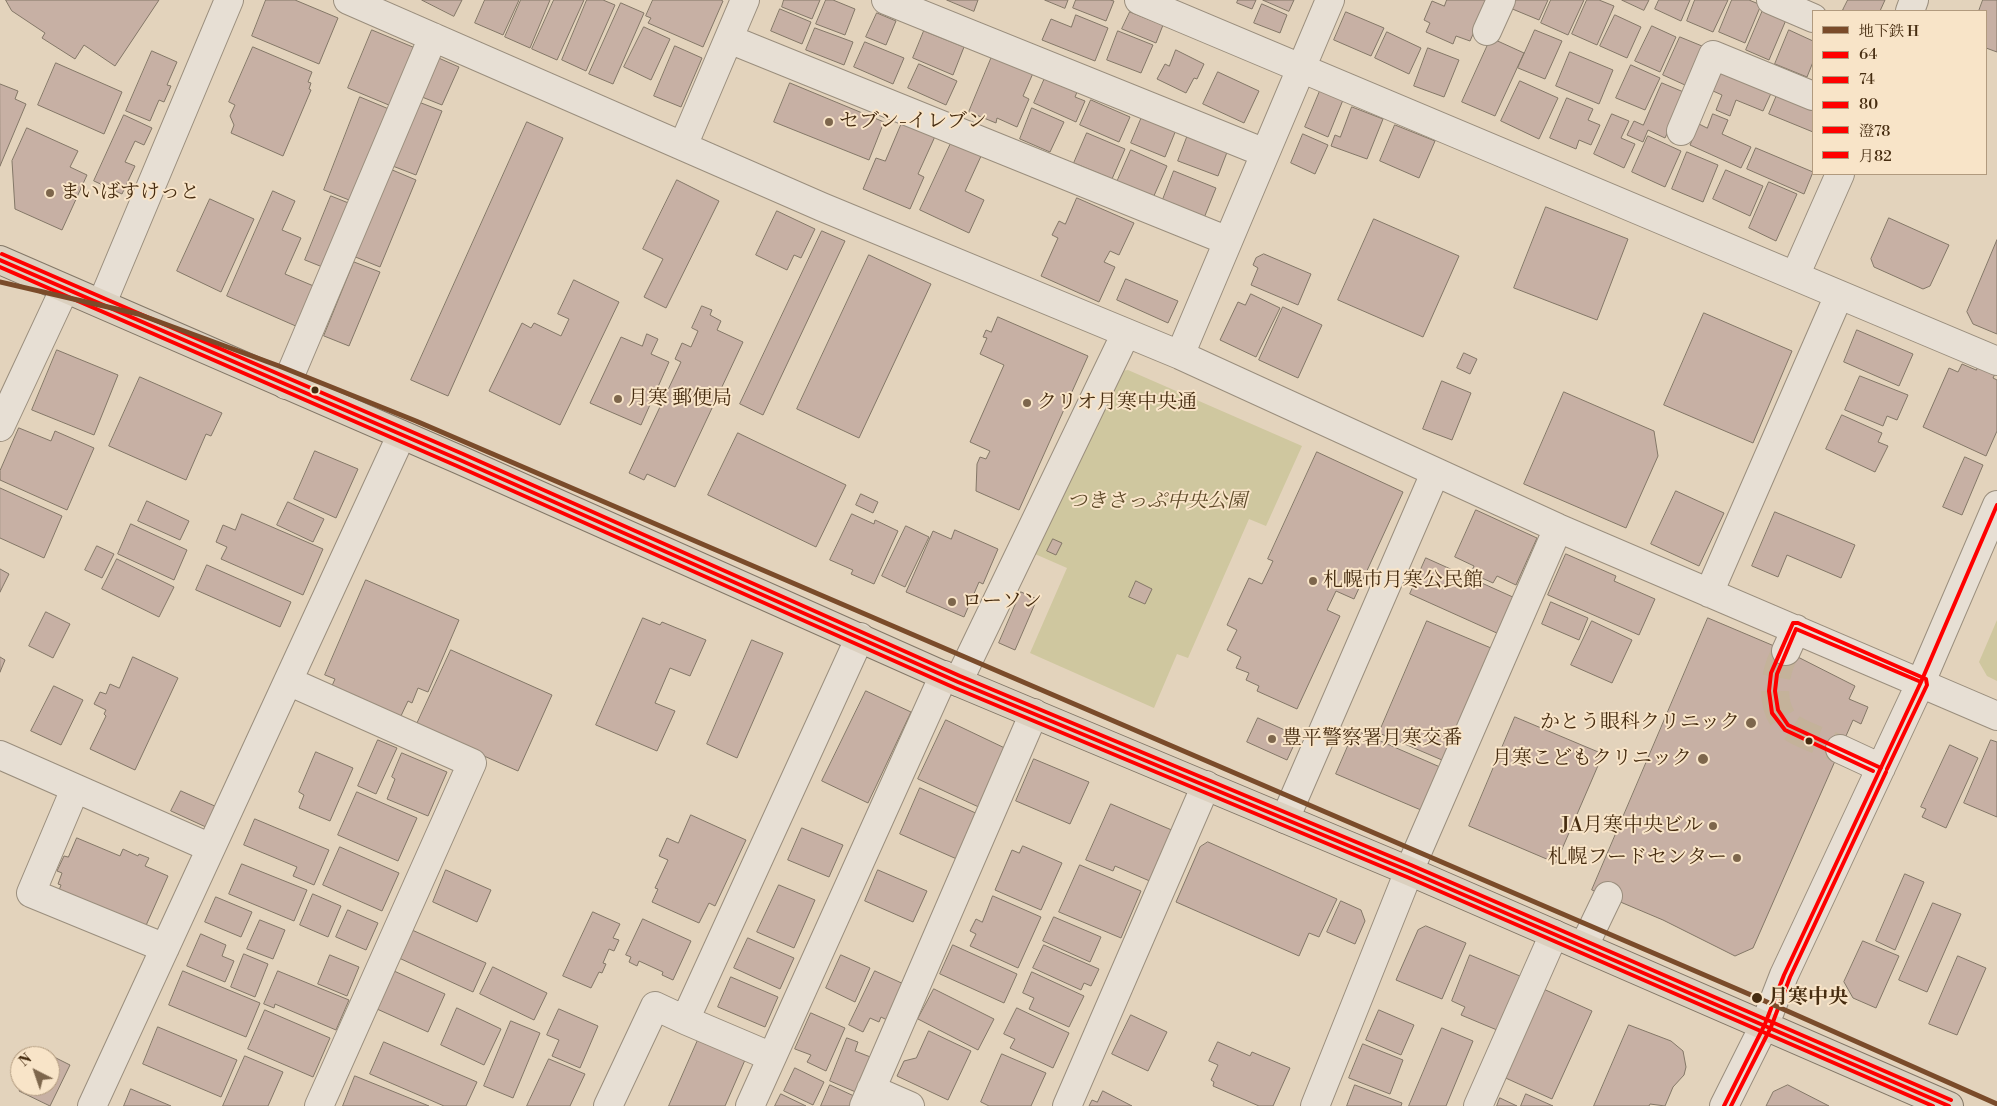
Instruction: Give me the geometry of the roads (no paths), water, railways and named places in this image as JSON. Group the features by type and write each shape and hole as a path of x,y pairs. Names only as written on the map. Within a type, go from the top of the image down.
{"highway":[{"path":"0,260 64,290 102,303 951,678 1584,946 1949,1106"}],"street":[{"path":"102,303 229,0"},
{"path":"348,0 822,207 1180,355 1434,473 1709,593 1791,640 1921,682 1997,716"},
{"path":"684,146 745,0"},
{"path":"886,0 1265,153"},
{"path":"1139,0 1997,362"},
{"path":"1180,355 1330,0"},
{"path":"1487,31 1501,0"},
{"path":"1771,0 1812,18"},
{"path":"286,385 433,37"},
{"path":"729,40 1228,241"},
{"path":"1681,130 1713,55 1812,96"},
{"path":"1795,276 1840,175"},
{"path":"0,427 64,290"},
{"path":"1709,593 1839,295"},
{"path":"750,1106 951,678 1126,333"},
{"path":"92,1106 401,436"},
{"path":"1285,818 1434,473"},
{"path":"1724,1106 1764,1024 1784,976 1921,682 1997,505"},
{"path":"1315,1106 1409,871 1558,528"},
{"path":"685,1020 860,637"},
{"path":"288,681 472,763 319,1106"},
{"path":"910,1106 868,1097 1034,713"},
{"path":"1840,749 1881,768"},
{"path":"0,755 211,848"},
{"path":"1067,1106 1206,785"},
{"path":"75,789 30,894 165,948"},
{"path":"1584,946 1608,896"},
{"path":"1478,1106 1554,934"},
{"path":"608,1106 655,1006 772,1057"}],"tunnel":[{"path":"1786,651 1776,678 1775,688 1781,716 1792,728 1840,749"}],"metro line":[{"name":"H","path":"0,282 138,314 279,366 416,421 1758,998 1997,1104"}],"place":[{"name":"セブン-イレブン","path":"829,122"},
{"name":"まいばすけっと","path":"50,193"},
{"name":"月寒 郵便局","path":"618,399"},
{"name":"クリオ月寒中央通","path":"1027,403"},
{"name":"札幌市月寒公民館","path":"1313,581"},
{"name":"ローソン","path":"952,602"},
{"name":"かとう眼科クリニック","path":"1751,723"},
{"name":"豊平警察署月寒交番","path":"1272,739"},
{"name":"月寒こどもクリニック","path":"1703,759"},
{"name":"JA月寒中央ビル","path":"1713,826"},
{"name":"札幌フードセンター","path":"1737,858"},
{"name":"月寒中央","path":"1757,998"}],"park label":[{"name":"つきさっぷ中央公園","path":"1157,502"}]}
